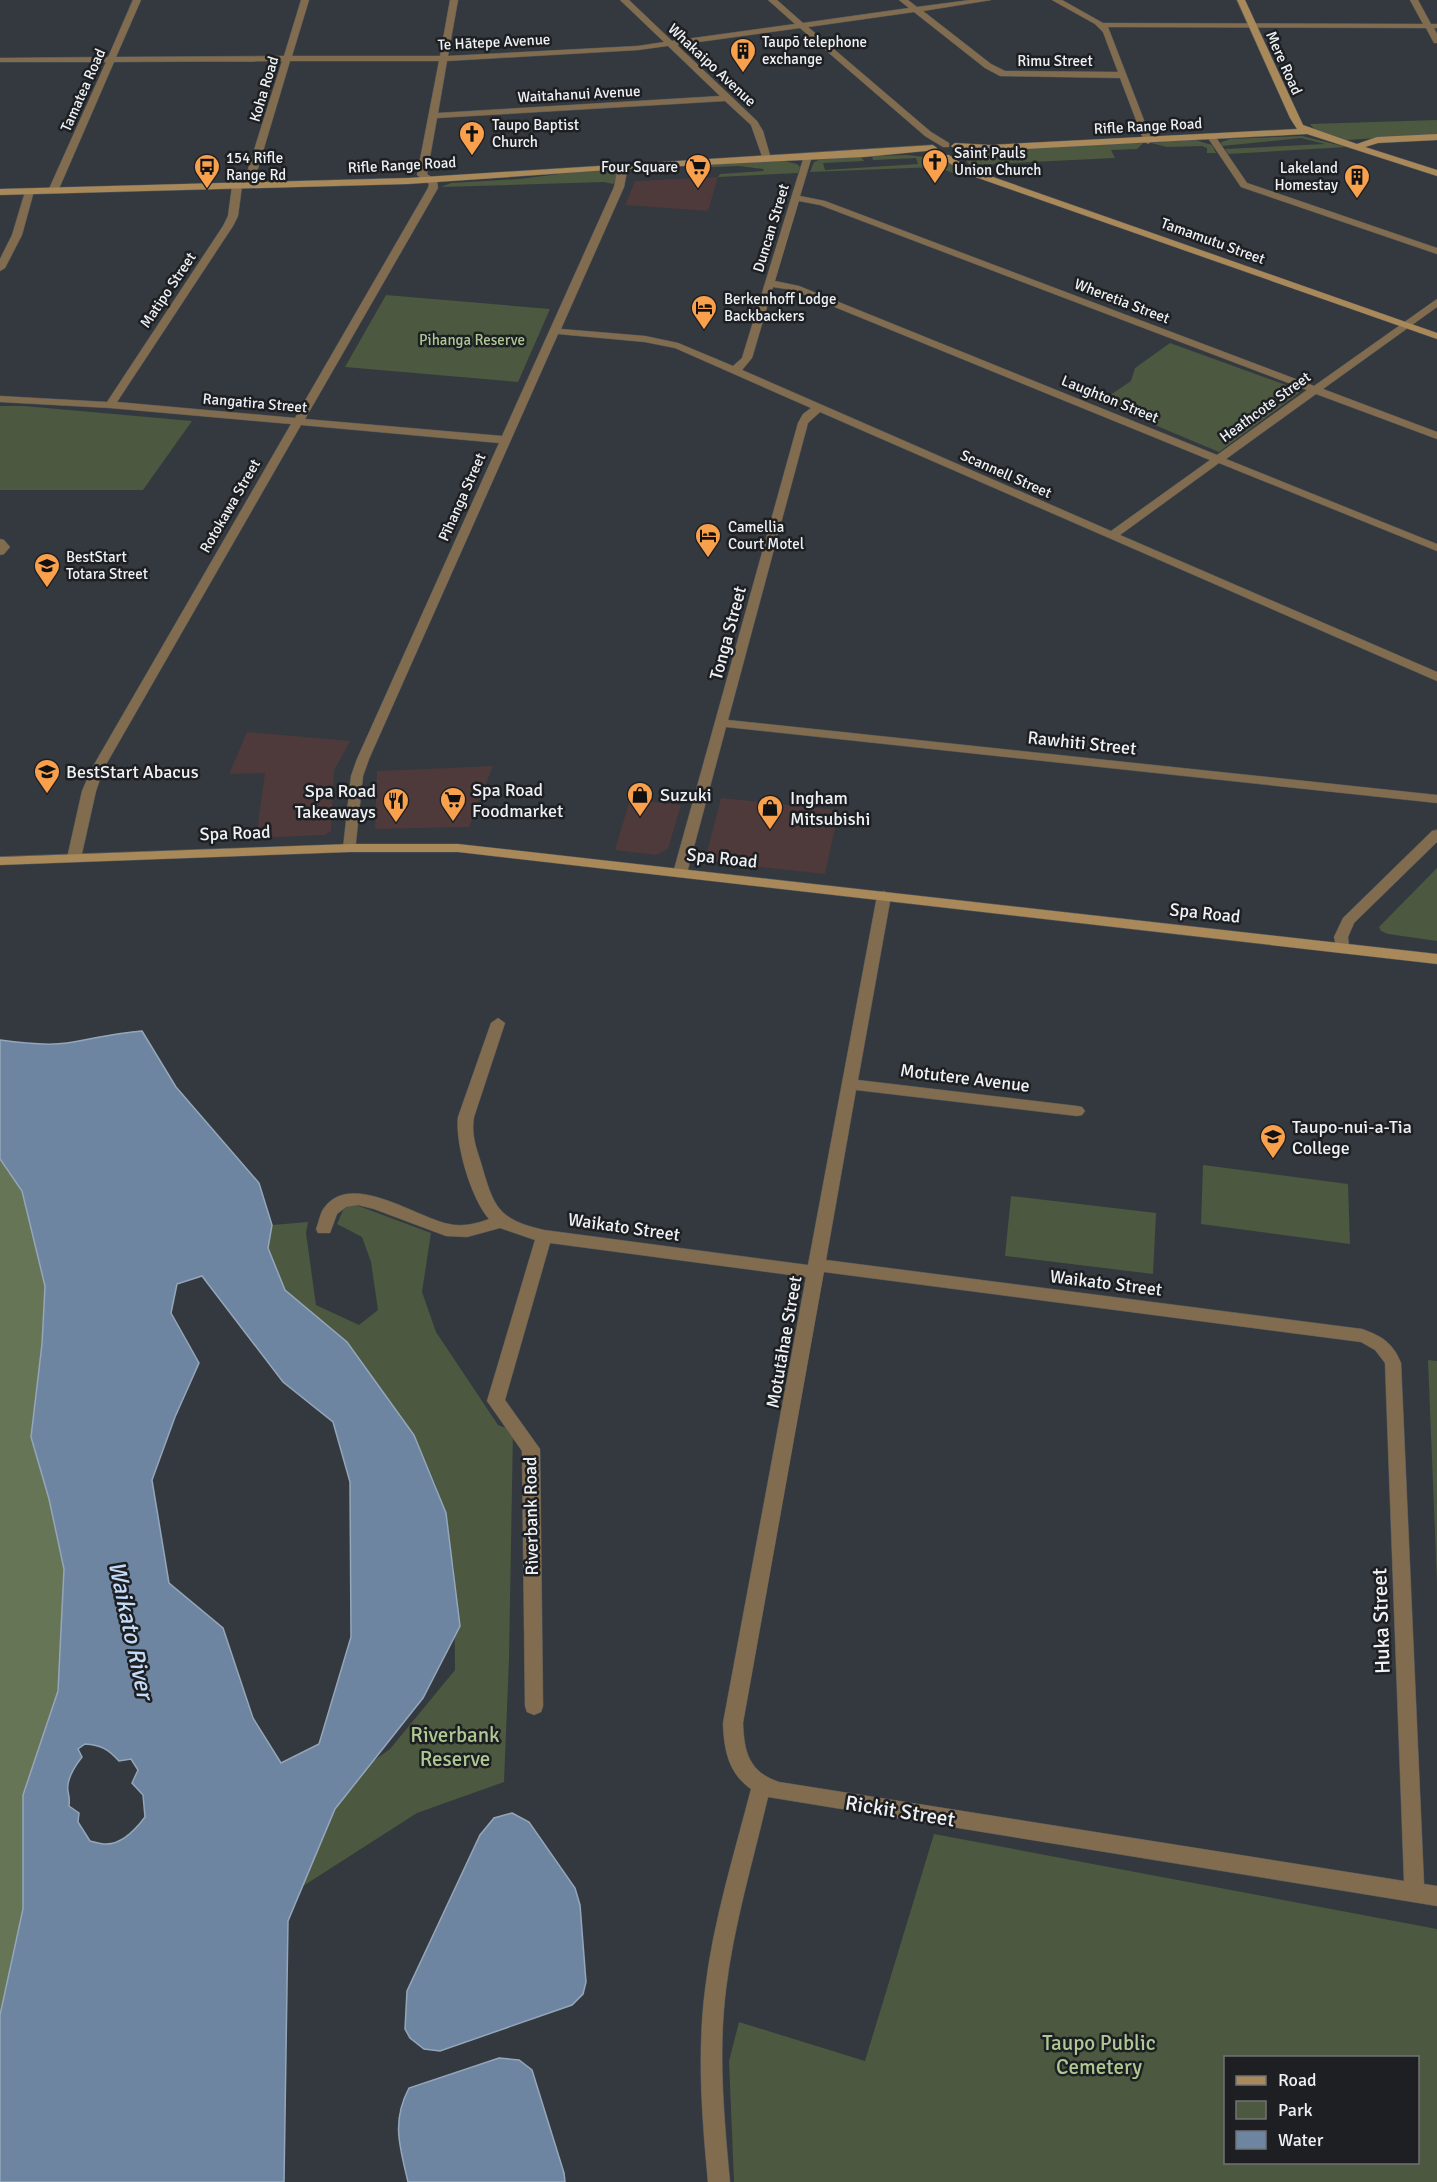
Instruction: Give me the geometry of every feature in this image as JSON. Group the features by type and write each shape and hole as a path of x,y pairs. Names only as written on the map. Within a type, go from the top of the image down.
{"street":[{"name":"Tamatea Road","path":"53,191 137,0"},
{"name":"Koha Road","path":"248,185 305,0"},
{"path":"429,180 422,175 454,0"},
{"name":"Whakaipo Avenue","path":"624,0 759,131 767,159"},
{"name":"Tamamutu Street","path":"772,0 928,134 954,150 965,164 979,174"},
{"name":"Rimu Street","path":"903,0 988,66 1003,74 1123,75"},
{"name":"Te Hātepe Avenue","path":"0,60 443,58 670,45 987,0"},
{"path":"1056,0 1103,25 1433,26"},
{"name":"Mere Road","path":"1241,0 1294,118 1300,127 1308,131"},
{"path":"1414,0 1433,26 1437,41"},
{"path":"1103,25 1109,35 1148,141"},
{"name":"Waitahanui Avenue","path":"432,116 727,98"},
{"path":"1308,131 1437,173"},
{"name":"Rifle Range Road","path":"0,192 429,180 623,166 1212,138 1308,131"},
{"name":"Tamamutu Street","path":"928,134 937,152 957,166 1437,336"},
{"path":"1356,147 1377,140 1437,136"},
{"path":"1212,138 1244,185 1437,252"},
{"name":"Rifle Range Road","path":"937,152 954,150"},
{"name":"Duncan Street","path":"733,370 741,366 747,358 808,156"},
{"name":"Pīhanga Street","path":"350,848 357,776 363,759 619,187 623,166"},
{"name":"Rotokawa Street","path":"74,858 89,791 98,768 427,200 434,183 429,180"},
{"name":"Matipo Street","path":"110,405 228,226 237,186"},
{"path":"0,268 17,235 29,191"},
{"name":"Wheretia Street","path":"796,198 822,203 1437,436"},
{"name":"Laughton Street","path":"770,283 796,288 1437,548"},
{"name":"Heathcote Street","path":"1111,536 1437,302"},
{"name":"Scannell Street","path":"555,331 664,342 1437,677"},
{"name":"Rangatira Street","path":"0,399 110,405 506,440"},
{"name":"Tonga Street","path":"680,873 723,723 803,423 807,416 818,408"},
{"path":"0,542 4,547 0,552"},
{"name":"Rawhiti Street","path":"723,723 1437,799"},
{"path":"1342,948 1341,937 1348,921 1437,834"},
{"name":"Spa Road","path":"0,861 350,848 458,848 1437,959"},
{"name":"Motutāhae Street","path":"760,1786 747,1775 737,1761 733,1746 733,1723 884,896"},
{"path":"324,1229 326,1215 338,1202 353,1198 369,1201 446,1230 463,1232 501,1221 489,1210 484,1200 464,1132 466,1117 498,1023"},
{"name":"Motutere Avenue","path":"849,1084 1077,1112"},
{"name":"Waikato Street","path":"501,1221 514,1229 544,1236 1362,1336 1378,1342 1388,1350"},
{"name":"Riverbank Road","path":"534,1706 531,1449 496,1401 544,1236"},
{"name":"Huka Street","path":"1388,1350 1394,1374 1414,1892"},
{"path":"719,2182 714,2132 712,2018 731,1899 760,1786"},
{"name":"Rickit Street","path":"760,1786 788,1793 1437,1896"}],"shaded area":[{"path":"718,177 708,211 625,205 635,181"},
{"path":"247,732 350,741 334,771 331,831 325,835 256,838 265,773 229,774"},
{"path":"493,766 469,827 375,829 377,771"},
{"path":"721,798 839,810 825,874 714,862 709,859 706,856"},
{"path":"630,799 681,805 668,849 656,855 615,850"}],"green space":[{"path":"1437,120 1437,134 1347,140 1315,130 1310,124"},
{"path":"1302,136 1346,147 1228,154 1225,149 1325,144 1301,138 1222,146 1221,142 1230,139"},
{"path":"1195,140 1212,145 1216,153 1207,153 1207,148 1202,146 1167,147 1151,143"},
{"path":"1143,143 1137,149 1111,150 1115,158 969,165 964,156 990,150"},
{"path":"907,155 943,159 968,178 936,167 810,172 814,162 821,159 861,157 864,161 823,163 825,170 918,164 916,158 873,160 872,156"},
{"path":"780,160 797,164 800,167 798,173 718,177 720,174 764,171 739,166 693,168 692,165"},
{"path":"605,170 618,174 613,184 604,182 441,187 451,183 519,179"},
{"name":"Pihanga Reserve","path":"386,295 550,309 518,382 345,367"},
{"path":"1170,343 1297,389 1299,393 1219,452 1100,402 1131,381 1135,368"},
{"path":"0,406 24,406 192,421 143,490 0,490"},
{"path":"1437,868 1437,941 1381,931 1379,927"},
{"path":"0,1159 22,1191 45,1286 42,1344 31,1437 49,1499 64,1569 58,1691 23,1795 23,1909 0,2015"},
{"path":"1203,1165 1348,1184 1350,1244 1201,1224"},
{"path":"1011,1196 1156,1213 1153,1274 1005,1256"},
{"name":"Riverbank Reserve","path":"356,1205 431,1233 422,1292 436,1332 498,1425 513,1431 509,1659 504,1782 417,1813 300,1888 344,1782 390,1749 455,1670 454,1568 436,1486 414,1435 347,1342 285,1290 268,1247 272,1225 308,1222 306,1233 316,1305 359,1325 378,1310 371,1262 362,1237 337,1224 344,1208"},
{"path":"1428,1360 1437,1361 1437,1583"},
{"name":"Taupo Public Cemetery","path":"934,1834 1437,1929 1437,2182 734,2182 729,2061 739,2022 865,2061"}],"water":[{"name":"Waikato River","path":"142,1031 176,1087 259,1183 272,1225 268,1248 285,1290 347,1342 414,1435 446,1513 460,1626 423,1698 335,1809 288,1921 284,2182 0,2182 0,2015 23,1909 23,1795 58,1691 64,1569 49,1499 31,1437 42,1344 45,1286 22,1191 0,1159 0,1040 59,1044","holes":["202,1276 283,1382 333,1422 350,1482 351,1637 319,1744 281,1763 253,1718 223,1628 169,1583 152,1480 175,1417 199,1363 171,1313 177,1284","85,1744 104,1748 119,1761 131,1759 138,1770 132,1783 143,1795 145,1817 123,1839 111,1844 90,1841 78,1822 79,1813 69,1806 68,1782 82,1757 78,1749"]},
{"path":"512,1813 529,1822 575,1888 580,1905 586,1982 583,1994 572,2005 440,2051 424,2049 410,2038 405,2029 407,1991 480,1835 494,1818"},
{"path":"499,2058 519,2060 532,2070 565,2182 408,2182 400,2146 399,2123 403,2100 409,2088"}],"place":[{"name":"Taupō telephone exchange","path":"743,74"},
{"name":"Taupo Baptist Church","path":"472,157"},
{"name":"Saint Pauls Union Church","path":"935,185"},
{"name":"154 Rifle Range Rd","path":"207,190"},
{"name":"Four Square","path":"698,190"},
{"name":"Lakeland Homestay","path":"1357,200"},
{"name":"Berkenhoff Lodge Backbackers","path":"704,331"},
{"name":"Camellia Court Motel","path":"708,559"},
{"name":"BestStart Totara Street","path":"47,589"},
{"name":"BestStart Abacus","path":"47,795"},
{"name":"Suzuki","path":"640,818"},
{"name":"Spa Road Foodmarket","path":"453,823"},
{"name":"Spa Road Takeaways","path":"396,824"},
{"name":"Ingham Mitsubishi","path":"770,831"},
{"name":"Taupo-nui-a-Tia College","path":"1273,1160"}]}
